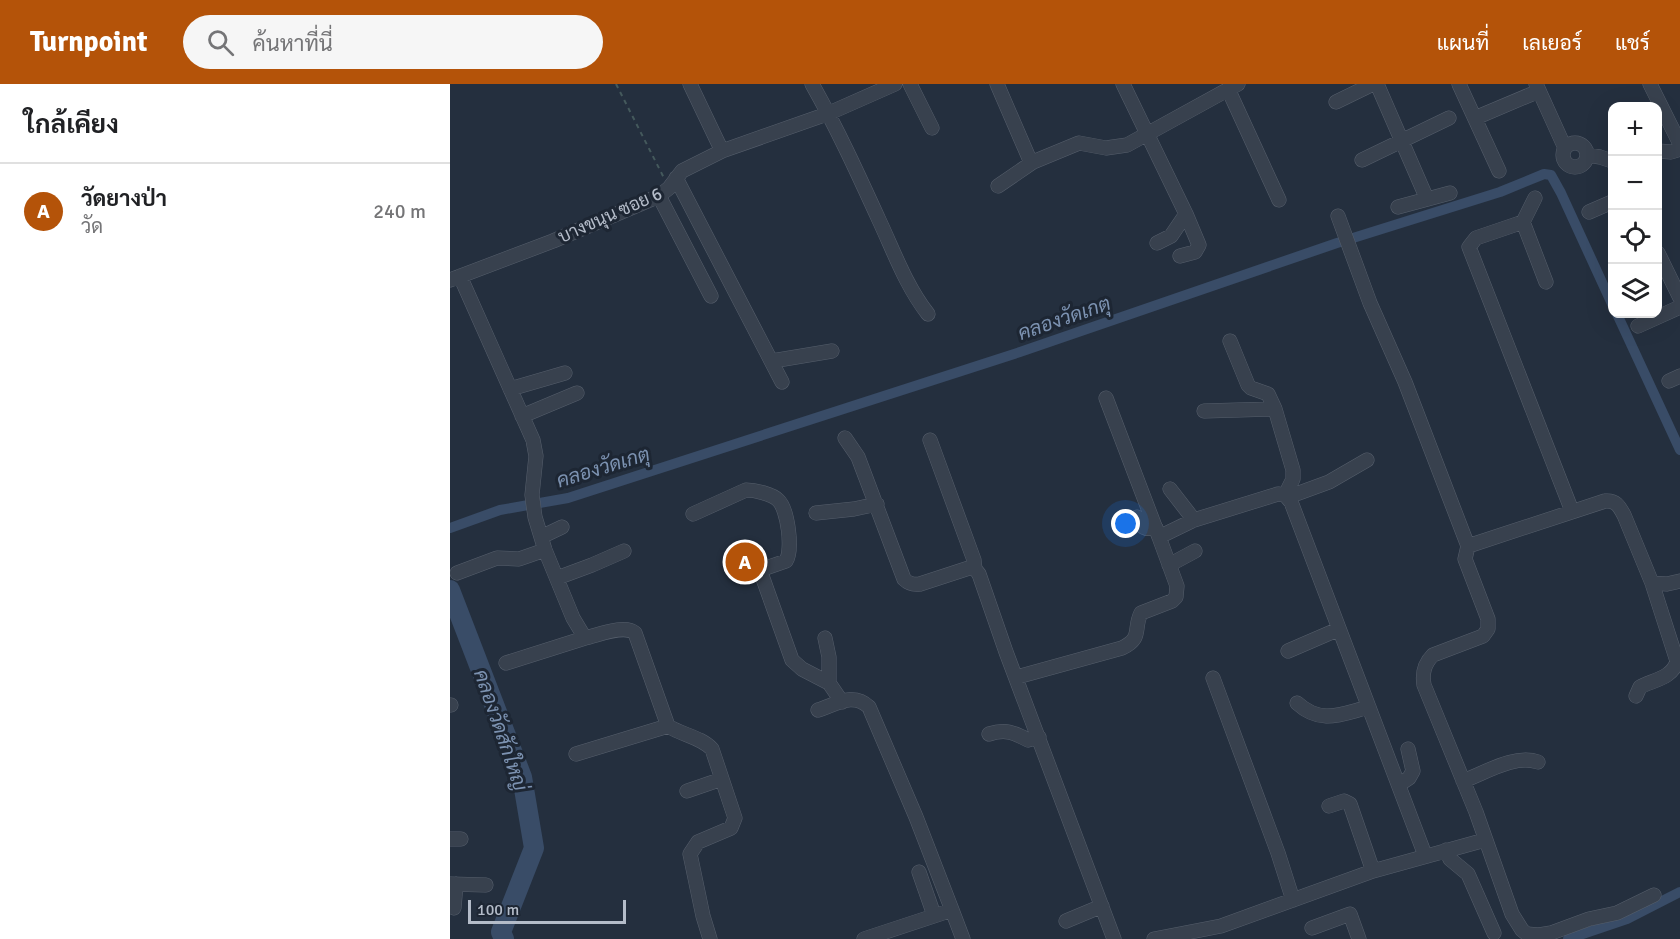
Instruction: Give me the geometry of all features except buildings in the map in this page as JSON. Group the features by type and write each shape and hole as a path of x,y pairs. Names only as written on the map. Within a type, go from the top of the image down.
{"street":[{"path":"690,84 722,151"},
{"path":"812,84 829,113 913,295 928,314"},
{"path":"910,84 932,128"},
{"path":"997,84 1029,158 1033,162"},
{"path":"1123,84 1199,245 1196,252 1180,256"},
{"path":"1336,102 1375,84 1427,199"},
{"path":"1459,84 1499,171"},
{"path":"1650,84 1679,141 1671,152 1662,151"},
{"name":"บางขนุน ซอย 6","path":"455,278 553,241 668,188 682,171 722,151 829,113 887,86"},
{"path":"998,186 1033,162 1079,143 1106,148 1127,145 1233,86 1279,200"},
{"path":"1475,118 1537,87 1565,148 1564,160 1572,167 1583,165 1588,155 1584,145 1573,142 1565,148"},
{"path":"1362,160 1449,118"},
{"path":"1588,155 1608,160"},
{"path":"668,188 711,296"},
{"path":"668,188 782,382"},
{"path":"1398,207 1450,193"},
{"path":"1535,198 1523,222 1476,238 1469,247 1572,511"},
{"path":"1589,212 1608,204"},
{"path":"1157,243 1171,236 1186,214"},
{"path":"1338,216 1468,546 1465,559 1485,606 1488,629 1483,636 1433,655 1427,661 1423,678 1512,914 1522,930 1539,935 1589,919 1617,913 1654,896"},
{"path":"1523,222 1546,282"},
{"path":"1662,261 1680,298"},
{"path":"455,278 510,389 536,448 532,495 535,517 543,544 573,618 585,638"},
{"path":"1638,326 1680,308"},
{"path":"1230,341 1248,386 1268,394 1275,409 1293,470 1293,479 1287,496 1400,784 1425,855"},
{"path":"772,362 832,351"},
{"path":"510,389 565,373"},
{"path":"522,416 577,393"},
{"path":"1017,677 1131,644 1138,630 1141,613 1172,601 1176,597 1177,586 1106,398"},
{"path":"1204,411 1275,409"},
{"path":"845,438 858,457 904,579 914,585 969,568 975,569"},
{"path":"930,440 974,560 975,569 979,574 1114,939"},
{"path":"1137,517 1143,528 1158,532 1278,494 1287,496 1329,482 1367,460"},
{"path":"1170,489 1194,520"},
{"path":"693,514 742,490 750,490 780,501 784,508 790,539 789,555 786,561 764,569 761,573 792,660 802,669 829,683 842,702"},
{"path":"1468,546 1605,501 1618,505 1624,514 1652,583 1677,661 1672,671 1640,687 1636,696"},
{"path":"816,513 877,504"},
{"path":"457,573 497,558 519,559 543,544 562,527"},
{"path":"557,578 624,551"},
{"path":"1169,565 1195,551"},
{"path":"1652,583 1667,584 1680,581"},
{"path":"1288,651 1339,629"},
{"path":"506,663 585,638 624,630 632,630 635,633 668,726 712,749 735,818 727,831 698,842 690,854 710,939"},
{"path":"825,638 829,657 829,683"},
{"path":"1213,678 1278,853 1293,900"},
{"path":"818,710 853,698 869,707 916,817 963,939"},
{"path":"1297,703 1313,714 1328,717 1369,707"},
{"path":"576,754 668,726"},
{"path":"988,734 1005,730 1028,740 1039,737"},
{"path":"1400,784 1409,778 1413,771 1408,749"},
{"path":"1463,781 1516,761 1530,759 1538,762"},
{"path":"687,790 722,779"},
{"path":"1329,806 1344,801 1350,804 1373,871"},
{"path":"1155,939 1224,933 1293,900 1373,871 1485,840"},
{"path":"1446,850 1450,859 1468,874 1494,933"},
{"path":"919,872 934,915"},
{"path":"453,908 453,884 486,885"},
{"path":"1066,921 1102,906"},
{"path":"864,939 952,910"},
{"path":"1312,928 1350,914 1359,939"}],"path":[{"path":"616,84 668,188"}],"waterway":[{"name":"คลองวัดเกตุ","path":"450,528 500,510 568,498 1020,352 1337,243 1500,192 1544,174 1551,175 1561,193 1608,295"},
{"name":"คลองวัดเกตุ","path":"1619,318 1680,450"},
{"name":"คลองวัดสักใหญ่","path":"450,590 522,777 534,848 501,932 504,939"},
{"path":"1568,939 1627,919 1680,892"}],"place":[{"name":"วัดยางป่า","path":"745,562"}]}
